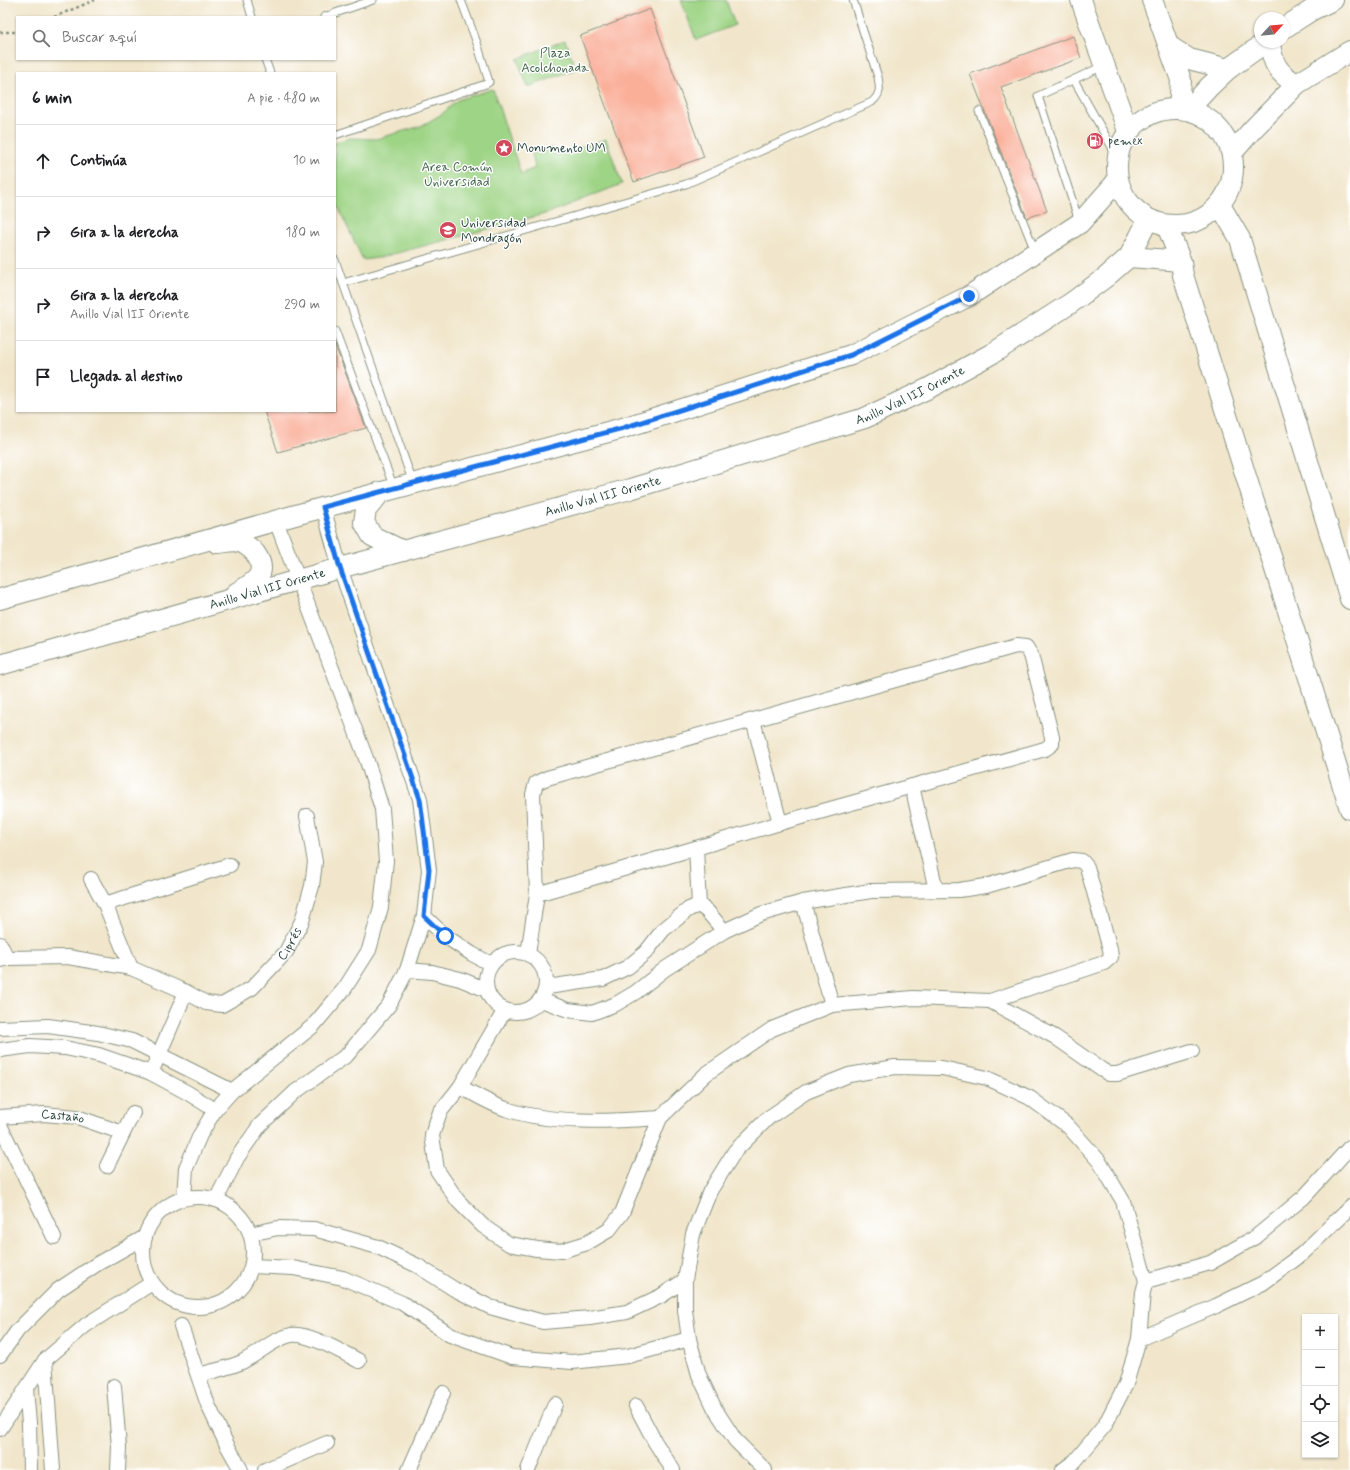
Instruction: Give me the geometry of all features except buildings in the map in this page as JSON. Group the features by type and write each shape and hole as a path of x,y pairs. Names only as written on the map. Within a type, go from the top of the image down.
{"main road":[{"path":"1081,0 1128,132"},
{"path":"1152,0 1181,80 1184,109"},
{"path":"1290,24 1312,10 1333,0"},
{"path":"1169,46 1189,59 1228,68"},
{"path":"1184,109 1228,68 1257,48"},
{"path":"1270,48 1271,56 1279,70 1288,79 1297,84"},
{"path":"1232,153 1263,118 1297,84 1350,51"},
{"path":"1184,109 1208,118 1223,134 1232,153 1232,181 1220,205 1205,218 1186,225 1167,226 1148,220 1134,209 1124,196 1118,180 1116,168 1117,156 1121,143 1136,123 1146,116 1162,110 1184,109"},
{"path":"0,599 323,507 623,428 851,355 969,296 1080,223 1118,180"},
{"path":"1220,205 1240,239 1350,599"},
{"name":"Anillo Vial III Oriente","path":"0,664 217,604 340,568 630,489 865,418 929,388 993,353 1071,303 1106,277 1129,257 1148,220"},
{"path":"1167,226 1181,262 1350,809"},
{"path":"1129,257 1181,262"},
{"path":"387,490 366,510 364,522 372,536 403,551"},
{"path":"191,544 239,542 252,550 260,561 262,569 250,585 217,604"}],"street":[{"path":"216,1200 237,1158 260,1126 295,1092 347,1055 389,1005 407,970 424,916 429,870 420,799 340,568 323,507"},
{"path":"184,1198 186,1168 200,1135 215,1110 232,1090 313,1026 345,988 369,950 381,907 386,861 382,809 366,761 276,520"},
{"path":"528,954 537,894 533,794 536,783 547,778 1016,646 1026,647 1031,655 1052,737 1052,744 1045,749 780,823 537,894"},
{"path":"753,720 780,823"},
{"path":"912,786 936,890"},
{"name":"Ciprés","path":"0,944 4,959 68,957 131,968 186,992 206,1003 222,1005 252,988 286,952 302,921 312,886 315,862 307,816"},
{"path":"696,848 699,905"},
{"path":"505,1010 460,1087 440,1112 432,1135 437,1170 458,1202 483,1226 509,1244 537,1249 561,1251 587,1243 609,1230 622,1213 660,1118 706,1074 772,1029 832,1005 913,998 990,1001 1104,964 1111,957 1087,867 1082,861 1073,860 986,886 959,890 871,890 803,902 761,914 724,931 665,969 636,992 616,1004 592,1013 568,1010 544,993"},
{"path":"105,904 230,865"},
{"path":"91,879 105,904 131,968"},
{"path":"803,902 832,1005"},
{"path":"699,905 707,911 724,931"},
{"path":"544,993 603,979 628,967 646,952 663,930 689,909 699,905"},
{"path":"424,916 445,936 491,964"},
{"path":"515,951 528,954 539,962 546,973 544,993 531,1009 518,1012 505,1010 493,1002 487,990 486,976 491,964 502,955 515,951"},
{"path":"407,970 432,972 460,979 487,990"},
{"path":"151,1073 186,992"},
{"path":"990,1001 1055,1037 1109,1074 1117,1074 1192,1051"},
{"path":"0,1028 48,1026 98,1033 132,1041 232,1090"},
{"path":"0,1050 30,1046 65,1048 99,1055 151,1073 188,1093 215,1110"},
{"path":"765,1470 735,1440 714,1409 699,1375 689,1339 685,1310 685,1280 693,1234 710,1190 735,1151 768,1118 806,1092 849,1075 896,1066 942,1068 988,1078 1030,1098 1068,1126 1099,1161 1122,1201 1146,1281 1143,1292 1140,1339 1126,1384 1105,1425 1075,1461 1063,1470"},
{"path":"188,1093 199,1074"},
{"path":"460,1087 506,1109 544,1118 606,1121 660,1118"},
{"path":"107,1166 133,1113"},
{"name":"Castaño","path":"0,1117 44,1114 77,1117 123,1133"},
{"path":"0,1125 54,1237"},
{"path":"1146,1281 1210,1263 1257,1236 1304,1197 1350,1147"},
{"path":"200,1196 216,1200 231,1207 242,1219 250,1234 253,1250 252,1266 245,1281 235,1293 222,1302 208,1306 192,1307 176,1303 163,1295 152,1283 145,1269 143,1253 145,1237 153,1220 166,1206 184,1198 200,1196"},
{"path":"1140,1339 1216,1306 1263,1283 1302,1254 1350,1207"},
{"path":"250,1234 278,1228 314,1228 378,1247 418,1266 454,1289 490,1307 543,1322 590,1318 627,1312 661,1296 685,1280"},
{"path":"0,1355 18,1330 58,1290 98,1264 145,1237"},
{"path":"252,1266 293,1268 343,1278 402,1303 450,1335 512,1357 572,1362 628,1356 689,1339"},
{"path":"0,1429 45,1360 86,1325 152,1283"},
{"path":"181,1326 208,1405 241,1470"},
{"path":"198,1375 241,1363 277,1341 292,1335 310,1338 360,1361"},
{"path":"45,1360 53,1470"},
{"path":"114,1386 119,1447 118,1470"},
{"path":"26,1390 29,1423 30,1470"},
{"path":"409,1470 443,1393"},
{"path":"528,1470 555,1404"},
{"path":"636,1406 672,1470"},
{"path":"266,1470 326,1443"}],"lane":[{"path":"247,0 252,16"},
{"path":"327,16 373,0"},
{"path":"336,135 486,84 488,82 477,43 461,0"},
{"path":"343,283 686,184 872,102 878,96 880,88 878,77 853,0"},
{"path":"265,60 270,72"},
{"path":"1080,223 1038,96 1105,65"},
{"path":"1074,80 1117,156"},
{"path":"979,112 1036,252"},
{"path":"336,263 413,483"},
{"path":"336,334 387,490"}],"path":[{"path":"56,16 95,0"},
{"path":"0,32 16,32"}],"green space":[{"path":"681,0 726,0 735,25 696,40"},
{"name":"Plaza Acolchonada","path":"565,40 576,69 528,87 517,59"},
{"name":"Area Común Universidad","path":"493,89 521,174 535,168 532,153 552,147 555,155 606,139 622,184 545,214 378,258 363,260 336,201 336,143 350,138 376,139 421,126 442,114 457,100"}],"place":[{"name":"pemex","path":"1095,141"},
{"name":"Monumento UM","path":"504,148"},
{"name":"Universidad Mondragón","path":"448,230"}],"route":[{"path":"445,936 424,916 429,870 420,799 340,568 323,507 623,428 851,355 969,296"}]}
